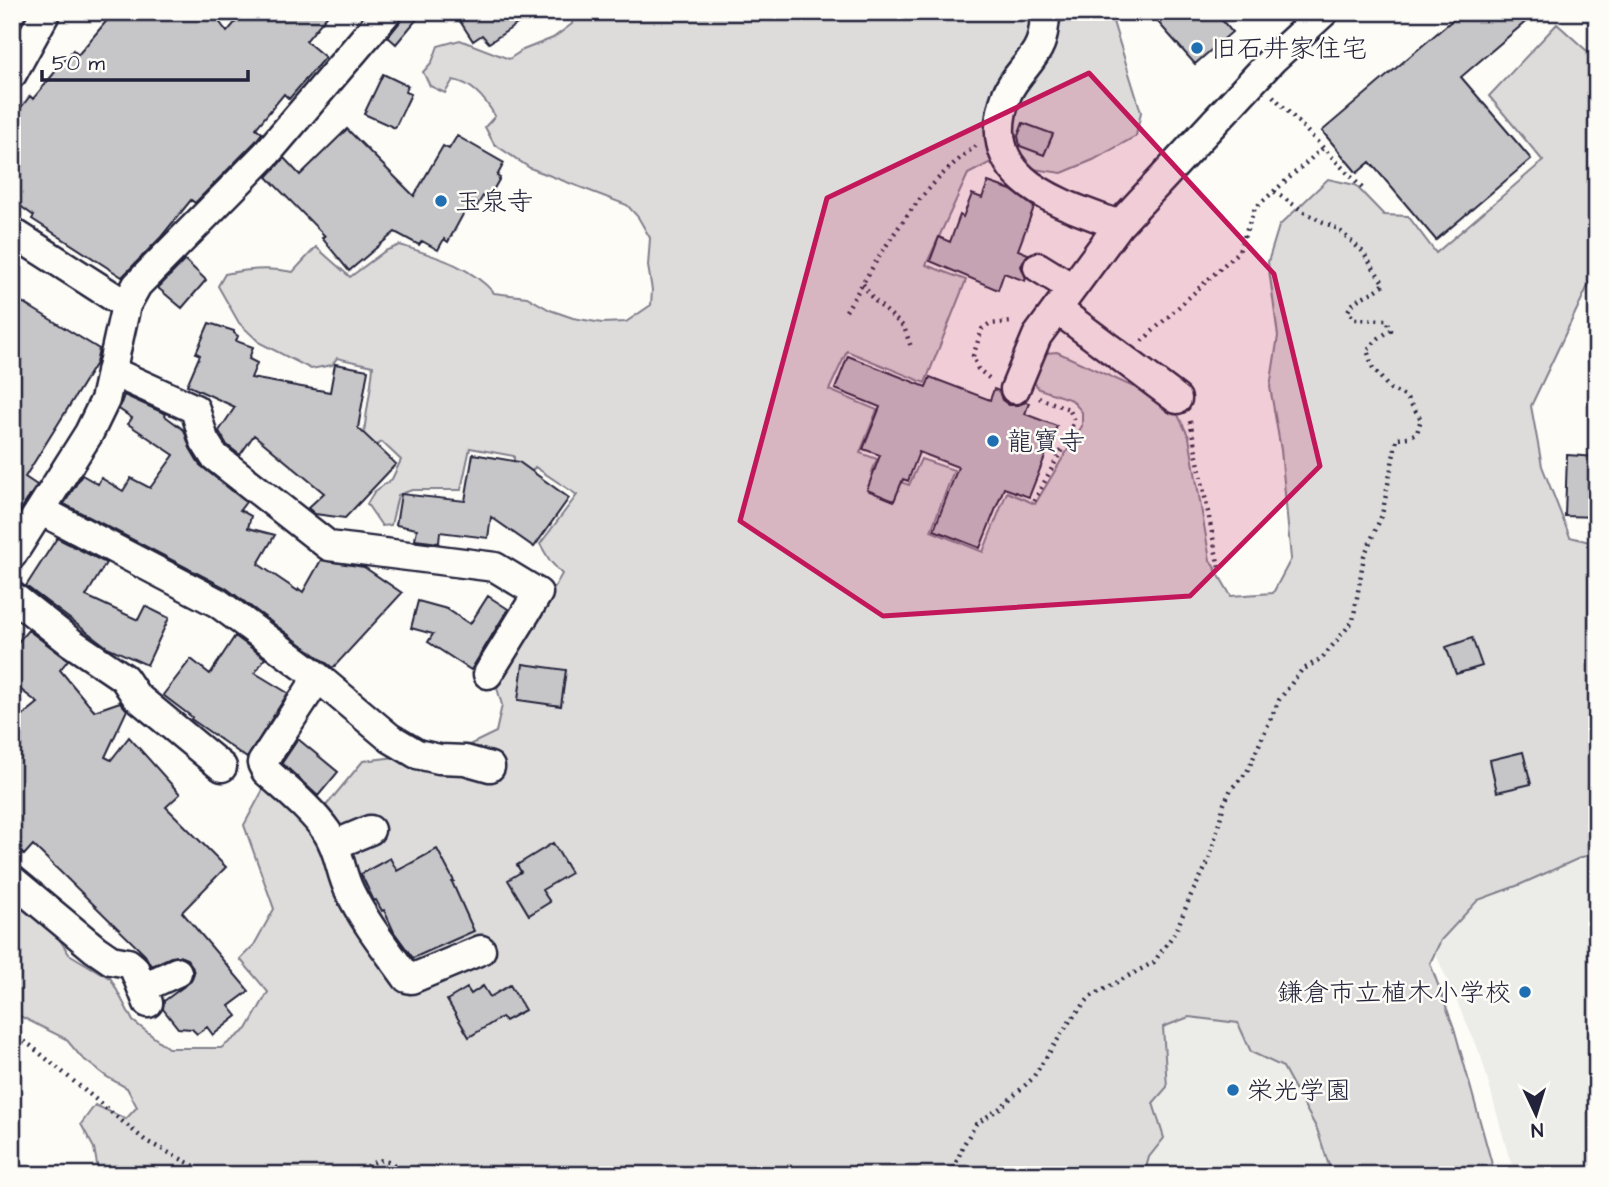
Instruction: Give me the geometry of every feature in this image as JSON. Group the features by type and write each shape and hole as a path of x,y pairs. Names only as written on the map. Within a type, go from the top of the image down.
{"street":[{"path":"12,74 47,12"},
{"path":"12,555 89,433 105,400 126,305 137,285 267,153 387,12"},
{"path":"1046,12 1040,44 1008,93 1000,127 1002,149 1018,175 1030,187 1119,225"},
{"path":"1014,389 1037,336 1119,225 1272,60 1324,12"},
{"path":"12,232 126,305"},
{"path":"1038,267 1064,299 1138,370 1177,399"},
{"path":"111,370 195,408 204,440 214,456 329,546 495,567 538,593 488,674"},
{"path":"42,511 218,603 314,674 390,738 417,754 439,759 465,760 489,767"},
{"path":"12,596 72,643 124,678 136,696 222,766"},
{"path":"314,674 311,688 262,763 266,771 316,818 339,855 349,891 370,928 407,978 411,979 481,950"},
{"path":"334,845 370,830"},
{"path":"12,880 95,949 111,960 128,963 134,968 145,995 177,972"}],"path":[{"path":"1256,78 1363,188"},
{"path":"846,311 890,239 921,197 951,163 978,145 1001,139"},
{"path":"1138,370 1141,342 1239,251 1255,208 1272,190 1323,148"},
{"path":"951,1175 976,1124 1000,1108 1032,1079 1053,1051 1070,1021 1090,997 1154,961 1176,931 1209,862 1224,804 1231,789 1247,772 1279,701 1301,671 1323,657 1353,621 1364,556 1382,515 1396,438 1417,433 1421,419 1405,396 1390,389 1373,368 1367,350 1391,330 1387,320 1354,319 1348,311 1353,302 1376,292 1384,284 1377,271 1362,251 1338,229 1307,215 1272,190"},
{"path":"863,284 872,298 904,327 911,347"},
{"path":"1177,399 1189,415 1220,568"},
{"path":"12,1034 31,1046 146,1141 212,1175"},
{"path":"356,1175 380,1159 389,1160 404,1175"}],"highlighted area":[{"path":"1089,73 1274,274 1320,466 1190,596 883,616 740,521 827,198"}],"shaded area":[{"path":"12,12 27,12 12,39"},
{"path":"574,12 1110,12 1141,112 1136,136 1093,160 1062,173 989,163 968,174 926,265 966,280 925,383 847,351 829,390 877,410 860,453 877,459 872,472 909,485 921,459 954,470 931,531 983,552 1007,492 1035,504 1082,426 1082,412 1072,400 1039,389 1034,382 1046,353 1057,352 1173,405 1189,437 1210,560 1231,596 1273,593 1291,559 1281,450 1270,387 1278,336 1268,262 1279,226 1328,179 1355,185 1384,215 1408,216 1436,253 1543,161 1489,96 1557,24 1597,60 1597,267 1531,406 1542,466 1570,537 1597,544 1597,854 1582,857 1478,900 1441,940 1430,963 1454,1028 1495,1175 1332,1175 1317,1129 1283,1067 1251,1052 1238,1023 1189,1017 1163,1027 1167,1087 1153,1103 1164,1138 1149,1157 1144,1175 99,1175 94,1148 81,1124 95,1105 126,1119 137,1107 127,1088 81,1057 66,1039 18,1015 12,1017 12,900 52,928 69,954 111,979 133,1021 168,1048 221,1048 247,1029 268,992 240,959 254,945 274,909 244,825 265,786 320,813 363,761 461,749 496,732 502,705 497,688 562,574 540,544 577,495 535,467 526,480 514,475 514,456 470,448 461,490 412,490 398,495 391,525 382,526 367,504 374,492 392,479 401,460 382,442 369,449 363,443 373,366 337,358 332,365 311,369 260,343 239,323 218,286 225,274 234,272 267,269 293,272 316,247 350,277 385,251 400,245 462,268 494,293 527,297 550,310 573,318 602,323 626,322 651,305 652,290 648,266 650,238 638,217 627,205 530,168 494,144 485,127 495,116 478,93 453,80 445,93 430,86 423,72 432,62 438,46 460,40 509,59 553,38 572,24"},
{"name":"鎌倉市立植木小学校","path":"1597,855 1597,1175 1516,1175 1481,1056 1424,928 1449,902"},
{"name":"栄光学園","path":"1285,1002 1375,1175 1060,1175 1159,1012"}],"building":[{"path":"114,12 212,12 227,32 244,12 330,12 306,41 325,57 289,99 284,94 256,128 262,133 255,142 195,203 191,200 161,237 122,277 32,219 34,216 12,200 12,119 30,96 33,99 73,50 78,55"},
{"path":"403,12 423,12 396,44 388,37 400,22"},
{"path":"454,12 535,12 489,43 482,35 473,41"},
{"name":"旧石井家住宅","path":"1149,12 1215,12 1232,32 1195,64"},
{"path":"1462,12 1537,12 1461,77 1531,159 1436,240 1370,162 1357,173 1322,131"},
{"path":"383,74 408,86 405,92 411,94 395,128 364,114"},
{"path":"1023,123 1053,134 1044,155 1020,146 1018,136"},
{"path":"347,129 414,196 443,146 449,149 457,136 504,163 497,176 500,178 488,199 483,196 474,211 467,207 448,242 444,239 438,250 422,241 419,245 395,232 349,271 322,238 325,236 267,177 284,158 300,175"},
{"path":"988,182 1011,190 1034,207 1018,250 1028,254 1021,266 1025,281 1004,273 998,290 930,261 939,237 950,242 960,215 963,217 972,194 982,198"},
{"path":"185,260 206,280 182,308 158,288"},
{"path":"22,302 99,349 96,363 25,477 37,485 12,523 12,318"},
{"path":"209,323 234,331 238,336 236,341 253,347 249,359 257,363 251,378 330,392 335,364 368,370 358,428 396,464 345,518 315,514 308,508 324,493 254,435 240,455 227,445 219,431 235,407 187,385 200,355 196,353"},
{"path":"848,356 926,387 930,377 990,400 994,389 999,391 1002,400 1009,405 1029,403 1025,414 1057,426 1029,497 1004,488 980,548 934,530 958,467 919,452 908,481 903,479 894,501 867,490 880,455 863,449 880,407 835,389"},
{"path":"124,395 166,414 165,416 184,430 200,465 246,502 240,510 251,516 248,528 275,535 258,564 298,591 299,589 303,592 321,560 364,567 402,593 333,668 226,588 64,504 82,475 98,484 101,478 123,491 131,478 150,488 174,455 128,424 132,418 119,409"},
{"path":"473,454 519,462 569,498 534,547 491,517 488,538 440,532 439,543 415,540 417,529 396,525 401,494 465,501"},
{"path":"1567,455 1597,457 1597,517 1565,516"},
{"path":"57,538 106,563 86,596 138,620 145,606 169,618 147,665 107,647 26,586"},
{"path":"488,596 508,609 471,670 428,642 433,634 411,628 418,601 447,609 470,624"},
{"path":"28,630 68,660 60,670 94,711 120,702 127,710 105,757 111,760 129,737 180,794 166,807 226,867 182,912 249,991 229,1006 237,1016 213,1035 207,1027 197,1034 192,1029 178,1028 163,1009 164,1001 191,981 194,973 187,959 171,957 151,966 145,955 33,845 24,855 12,843 12,724 38,703 12,683 12,649"},
{"path":"235,636 265,658 255,673 288,693 247,758 191,719 192,717 163,695 191,659 210,674"},
{"path":"1472,638 1482,666 1456,674 1446,647"},
{"path":"523,664 566,670 561,706 518,700"},
{"path":"298,739 338,772 318,796 282,763"},
{"path":"1523,752 1531,784 1497,792 1490,760"},
{"path":"553,843 571,873 542,890 550,902 529,915 508,880 521,872 517,865"},
{"path":"437,849 454,881 452,882 474,931 413,958 394,932 384,910 374,901 361,874 390,858 397,871"},
{"path":"510,985 525,1010 505,1021 502,1017 469,1037 447,1000 467,988 471,994 483,986 490,997"}],"place":[{"name":"旧石井家住宅","path":"1197,48"},
{"name":"玉泉寺","path":"441,201"},
{"name":"龍寶寺","path":"993,441"},
{"name":"鎌倉市立植木小学校","path":"1525,992"},
{"name":"栄光学園","path":"1233,1090"}]}
